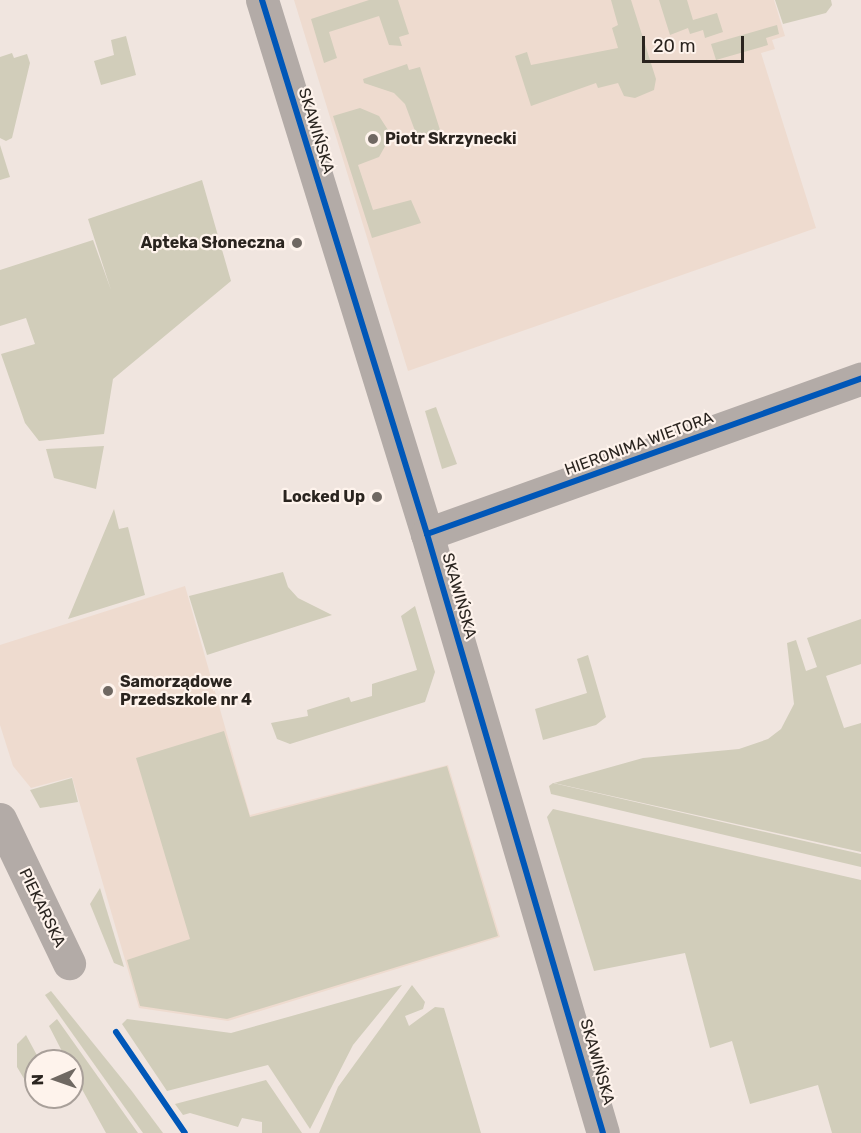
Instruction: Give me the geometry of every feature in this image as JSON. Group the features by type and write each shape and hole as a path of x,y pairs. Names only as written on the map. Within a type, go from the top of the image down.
{"street":[{"name":"SKAWIŃSKA","path":"262,0 427,534 603,1133"},
{"name":"HIERONIMA WIETORA","path":"427,534 861,379"},
{"name":"PIEKARSKA","path":"0,819 69,963"}],"shaded area":[{"path":"294,0 774,0 785,36 772,40 775,49 761,53 816,228 408,371"},
{"path":"369,0 398,0 409,34 399,37 402,46 389,45 379,16 329,32 337,58 324,63 311,19"},
{"path":"611,0 631,0 656,79 654,90 635,98 624,96 618,83 598,88 596,83 531,106 515,56 527,52 531,65 618,48 612,28 618,25"},
{"path":"659,0 687,0 693,20 717,13 723,32 705,38 703,30 690,34 688,28 670,35"},
{"path":"775,0 831,0 832,5 826,13 783,24"},
{"path":"777,25 779,34 766,38 768,45 716,60 711,44"},
{"path":"126,36 136,75 101,85 94,61 114,55 111,40"},
{"path":"12,53 14,58 27,54 30,63 12,138 6,141 0,138 0,57"},
{"path":"407,64 409,70 420,67 441,133 418,139 405,104 394,93 364,83 363,79"},
{"path":"360,108 379,116 388,130 388,141 379,157 358,165 373,210 411,200 421,223 372,238 333,116"},
{"path":"0,145 10,177 0,180"},
{"path":"202,180 231,281 113,379 104,434 39,441 25,423 1,354 35,344 26,318 0,326 0,270 93,240 111,290 88,219"},
{"path":"436,407 457,464 442,469 425,411"},
{"path":"104,446 96,489 54,478 46,449"},
{"path":"114,509 119,529 128,527 145,595 68,619"},
{"path":"283,572 288,587 298,598 332,615 207,655 189,596"},
{"path":"185,586 250,815 448,765 500,937 228,1021 139,1008 72,777 31,788 13,766 0,725 0,645"},
{"path":"415,606 435,672 425,702 290,744 277,739 271,723 308,716 307,710 349,697 351,702 372,696 372,684 417,670 401,616"},
{"path":"861,619 861,664 826,676 844,728 861,723 861,852 554,783 643,758 739,749 768,739 781,729 794,704 787,643 796,640 806,671 817,667 807,638"},
{"path":"588,655 606,717 596,725 543,740 535,709 587,693 577,659"},
{"path":"224,731 250,817 447,766 498,936 227,1019 140,1006 127,960 190,939 136,758"},
{"path":"72,778 78,802 40,808 30,790"},
{"path":"553,783 861,854 861,867 551,794 549,786"},
{"path":"553,809 861,880 861,1133 832,1133 818,1085 750,1104 732,1041 710,1048 685,953 594,971 547,817"},
{"path":"100,888 124,967 114,963 90,904"},
{"path":"402,985 353,1045 310,1129 268,1065 167,1091 122,1024 127,1019 231,1033"},
{"path":"412,985 425,1002 423,1009 405,1016 409,1026 435,1007 444,1008 481,1133 319,1133 338,1087"},
{"path":"51,991 163,1133 143,1133 45,995"},
{"path":"57,1019 78,1049 61,1049 49,1026"},
{"path":"26,1035 34,1049 24,1049 24,1079 17,1067 17,1044"},
{"path":"84,1057 138,1133 106,1133 84,1093"},
{"path":"266,1080 302,1133 262,1133 262,1122 242,1118 238,1127 190,1113 183,1115 175,1104"}],"cycle path":[{"path":"262,0 427,534 603,1133"},
{"path":"427,534 861,379"},
{"path":"116,1032 185,1133"}],"place":[{"name":"Piotr Skrzynecki","path":"373,139"},
{"name":"Apteka Słoneczna","path":"297,243"},
{"name":"Locked Up","path":"377,497"},
{"name":"Samorządowe Przedszkole nr 4","path":"108,691"}]}
